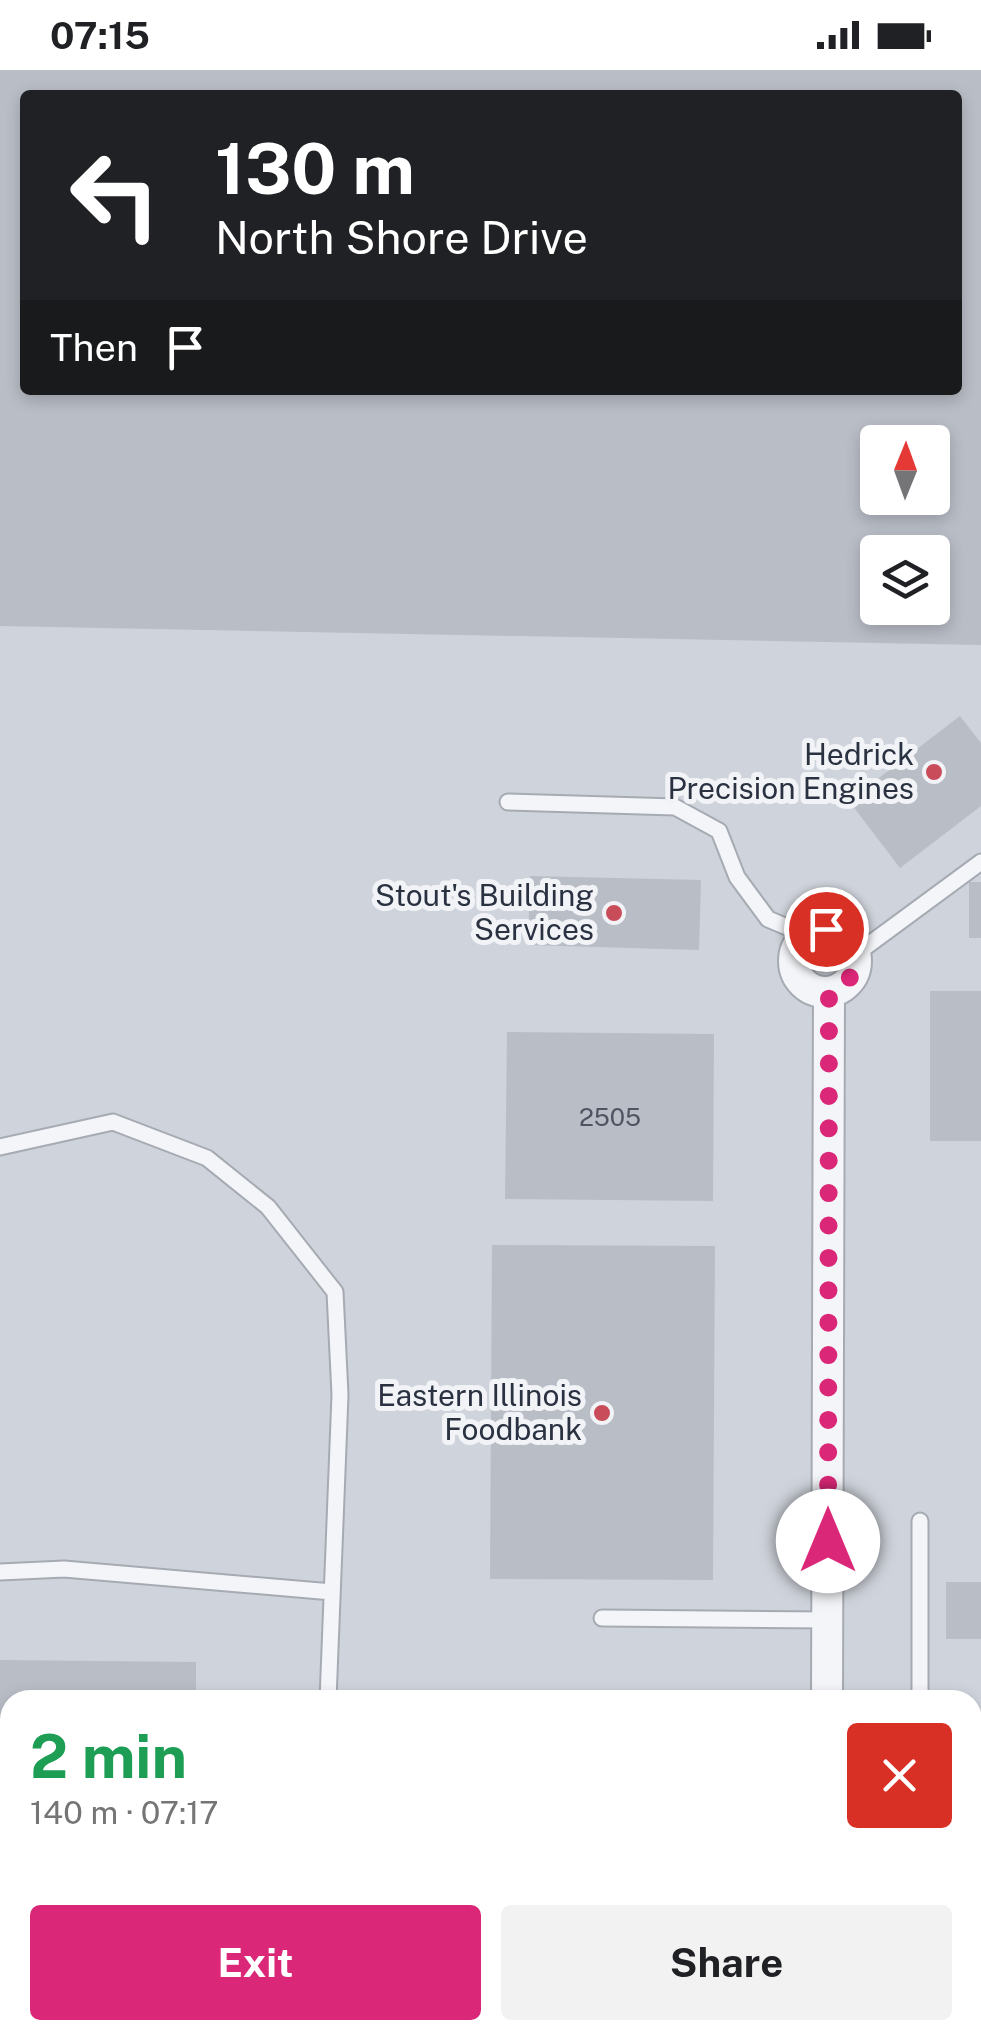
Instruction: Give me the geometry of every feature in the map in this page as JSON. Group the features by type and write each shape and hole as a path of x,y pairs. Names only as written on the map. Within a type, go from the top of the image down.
{"street":[{"path":"816,930 846,936 856,954 848,983 829,992 809,988 796,972 795,952 806,935 816,930"},
{"path":"827,1690 829,992"}],"lane":[{"path":"508,802 676,807 719,831 737,877 768,919 806,935"},
{"path":"856,954 981,862"},
{"path":"0,1147 113,1122 207,1158 268,1207 335,1292 340,1395 328,1690"},
{"path":"920,1522 920,1690"},
{"path":"0,1572 64,1569 332,1592"},
{"path":"602,1618 828,1620"}],"shaded area":[{"path":"0,70 981,70 981,1690 0,1690"}],"building":[{"path":"0,70 981,70 981,645 0,626"},
{"name":"Hedrick Precision Engines","path":"960,716 981,743 981,806 900,868 849,801"},
{"name":"Stout's Building Services","path":"530,876 701,880 699,950 528,945"},
{"path":"969,882 981,882 981,938 969,938"},
{"path":"930,991 981,991 981,1141 930,1141"},
{"path":"507,1032 714,1034 713,1201 505,1199"},
{"name":"Eastern Illinois Foodbank","path":"492,1245 715,1246 713,1580 490,1579"},
{"path":"946,1582 981,1582 981,1639 946,1639"},
{"path":"0,1660 196,1662 196,1690 0,1690"}],"place":[{"name":"Hedrick Precision Engines","path":"934,772"},
{"name":"Stout's Building Services","path":"614,913"},
{"name":"Eastern Illinois Foodbank","path":"602,1413"}],"route":[{"path":"826,929 846,936 856,954 854,974 848,983 829,992 828,1541"}]}
